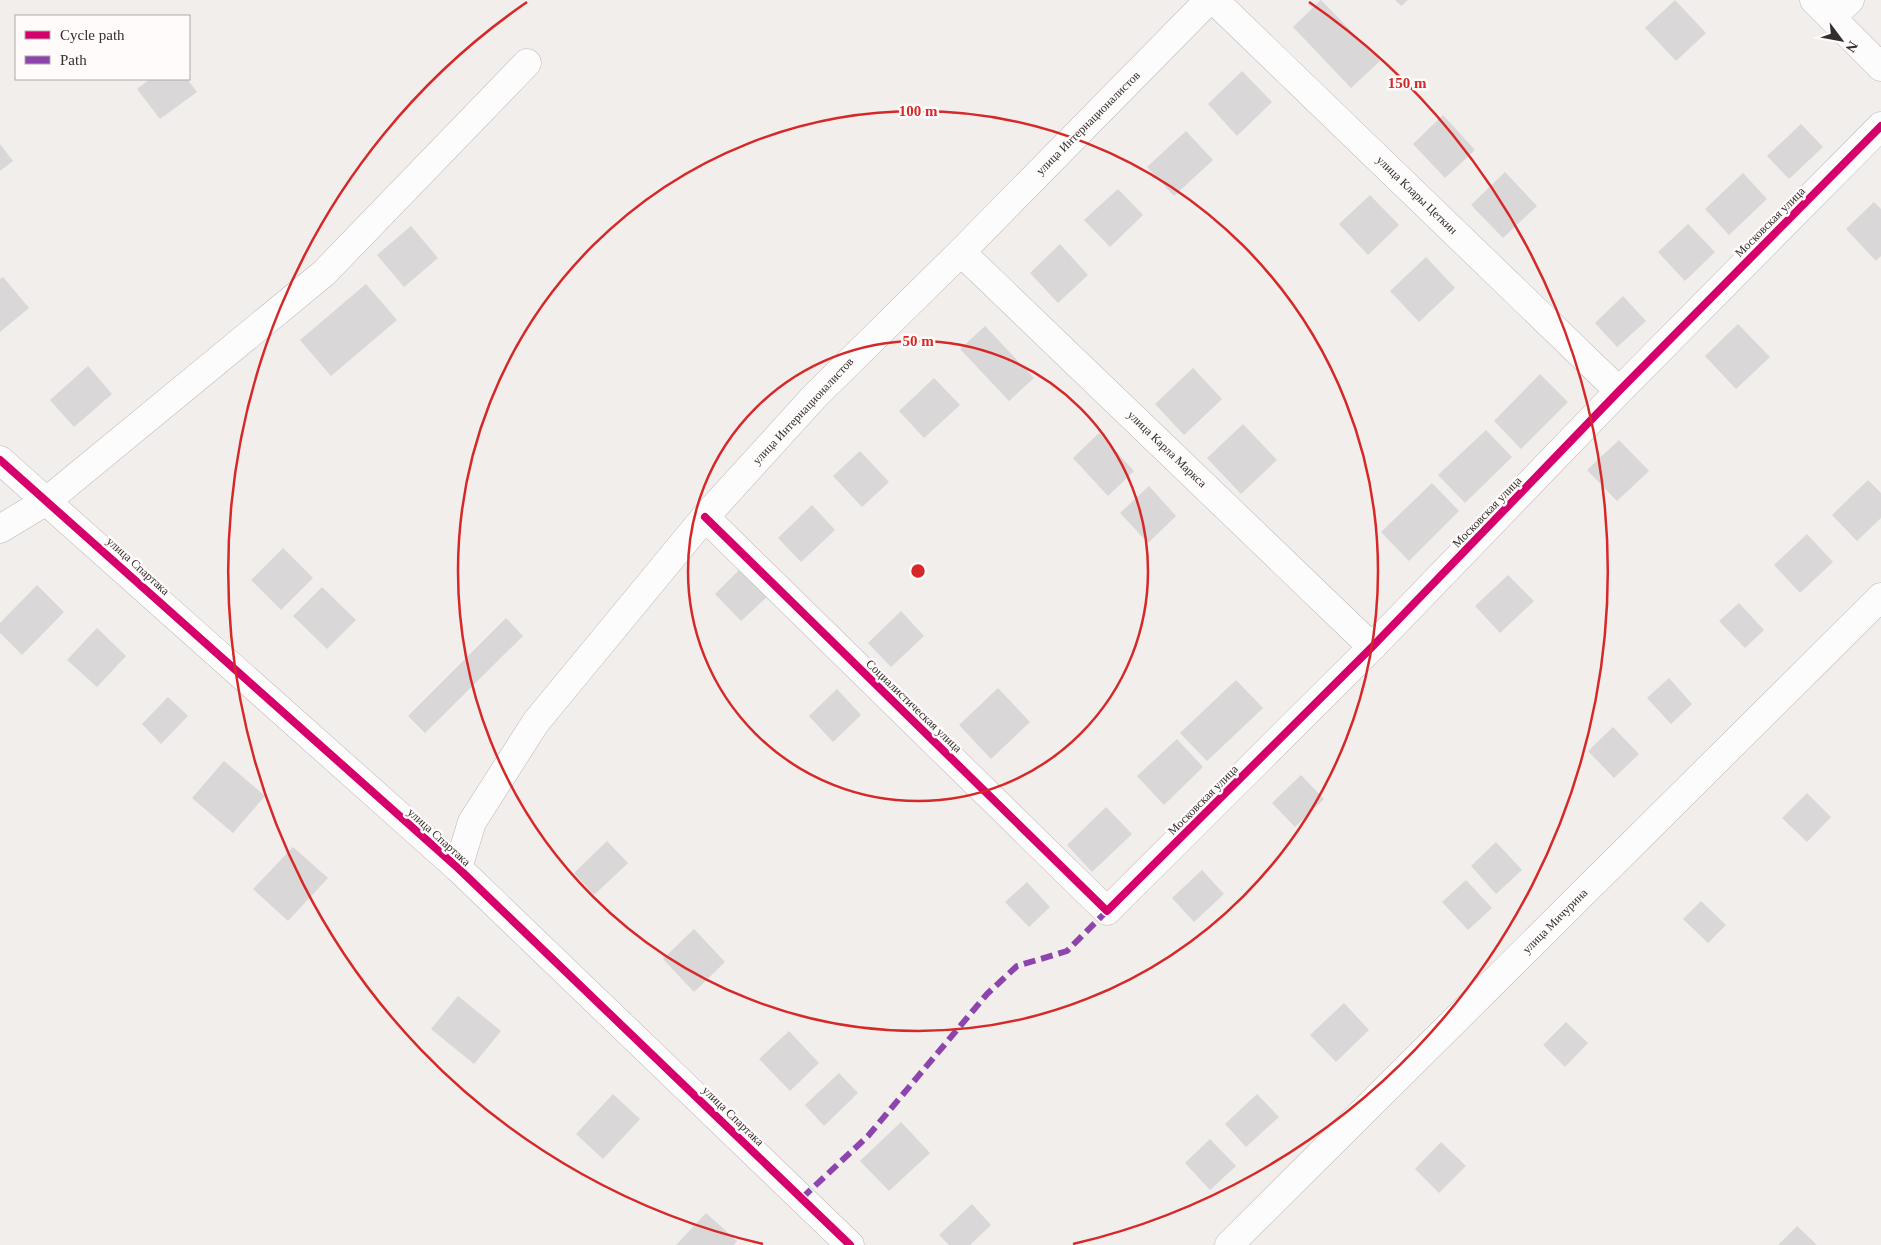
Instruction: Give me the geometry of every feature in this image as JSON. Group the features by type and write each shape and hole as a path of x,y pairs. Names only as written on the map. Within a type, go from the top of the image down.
{"street":[{"name":"улица Интернационалистов","path":"458,868 472,822 536,722 705,518 814,397 962,252 1209,0"},
{"name":"улица Клары Цеткин","path":"1214,0 1619,391"},
{"path":"1832,6 1881,67"},
{"path":"0,528 48,500 324,273 527,63"},
{"name":"Московская улица","path":"1107,911 1372,647 1619,391 1881,126"},
{"name":"улица Карла Маркса","path":"962,252 1372,647"},
{"name":"улица Спартака","path":"0,460 48,500 458,868 850,1245"},
{"name":"Социалистическая улица","path":"705,518 1107,911"},
{"name":"улица Мичурина","path":"1229,1245 1881,597"}],"building":[{"path":"1321,0 1380,61 1351,88 1293,27"},
{"path":"1395,0 1408,0 1401,6"},
{"path":"1675,0 1706,33 1676,61 1645,28"},
{"path":"1242,71 1272,102 1237,136 1208,104"},
{"path":"149,80 188,80 197,92 160,119 137,89"},
{"path":"1443,115 1475,150 1445,178 1413,144"},
{"path":"1801,124 1823,147 1789,179 1767,156"},
{"path":"1186,131 1213,160 1174,196 1147,167"},
{"path":"0,144 13,161 0,171"},
{"path":"1505,172 1537,206 1503,238 1471,205"},
{"path":"1743,173 1767,199 1729,235 1705,209"},
{"path":"1118,189 1143,215 1110,247 1084,220"},
{"path":"1370,195 1399,225 1368,255 1339,224"},
{"path":"1874,202 1881,209 1881,256 1876,261 1846,229"},
{"path":"1688,224 1715,252 1685,281 1658,252"},
{"path":"411,226 438,258 404,287 377,255"},
{"path":"1060,244 1088,275 1058,303 1030,273"},
{"path":"1426,257 1455,288 1419,322 1390,291"},
{"path":"3,277 29,308 0,332 0,279"},
{"path":"366,284 397,320 331,376 300,340"},
{"path":"1623,296 1646,321 1617,347 1595,323"},
{"path":"1738,324 1770,357 1736,389 1705,356"},
{"path":"985,326 1034,378 1009,401 960,349"},
{"path":"88,366 112,394 74,427 50,400"},
{"path":"1193,368 1222,399 1184,435 1155,404"},
{"path":"1540,374 1568,402 1521,449 1494,421"},
{"path":"934,378 960,405 924,438 899,411"},
{"path":"1243,424 1277,460 1241,494 1207,458"},
{"path":"1486,430 1512,457 1465,503 1438,475"},
{"path":"1099,433 1134,471 1108,496 1073,458"},
{"path":"1619,440 1649,471 1617,501 1587,470"},
{"path":"860,451 889,482 862,507 833,476"},
{"path":"1868,480 1881,493 1881,518 1857,541 1832,515"},
{"path":"1432,483 1459,511 1409,561 1381,532"},
{"path":"1149,486 1176,516 1148,543 1120,513"},
{"path":"812,505 835,530 801,562 778,538"},
{"path":"1807,534 1833,562 1800,593 1774,565"},
{"path":"283,548 313,578 281,610 251,580"},
{"path":"742,567 769,595 741,621 715,594"},
{"path":"1508,575 1534,601 1500,633 1475,606"},
{"path":"37,585 64,612 22,655 0,633 0,623"},
{"path":"322,587 356,620 327,649 293,616"},
{"path":"1739,603 1764,630 1745,648 1719,621"},
{"path":"901,611 924,636 891,667 868,643"},
{"path":"506,618 523,636 425,733 408,716"},
{"path":"97,628 126,656 97,687 67,660"},
{"path":"1669,678 1692,704 1671,724 1647,698"},
{"path":"1236,680 1263,708 1207,761 1180,733"},
{"path":"998,688 1030,722 991,759 959,725"},
{"path":"837,689 861,715 833,742 809,716"},
{"path":"168,697 188,716 161,744 142,724"},
{"path":"1613,727 1639,754 1614,778 1588,751"},
{"path":"1177,739 1203,767 1164,805 1137,776"},
{"path":"224,761 265,796 233,833 192,798"},
{"path":"1301,775 1324,799 1295,827 1272,803"},
{"path":"1807,793 1831,817 1807,842 1782,818"},
{"path":"1106,807 1132,834 1092,872 1067,845"},
{"path":"607,841 628,863 594,895 574,873"},
{"path":"1496,842 1522,870 1496,894 1471,866"},
{"path":"293,847 328,878 288,921 253,889"},
{"path":"1202,870 1224,894 1194,922 1172,898"},
{"path":"1466,880 1492,908 1468,930 1442,902"},
{"path":"1027,882 1050,907 1029,927 1005,902"},
{"path":"1701,901 1726,925 1708,943 1683,919"},
{"path":"694,929 725,962 694,992 663,959"},
{"path":"458,996 501,1031 474,1064 431,1029"},
{"path":"1344,1003 1369,1030 1336,1062 1310,1035"},
{"path":"1566,1022 1588,1043 1565,1067 1543,1045"},
{"path":"789,1031 819,1063 790,1091 759,1059"},
{"path":"839,1073 858,1093 824,1126 805,1105"},
{"path":"613,1094 640,1119 603,1159 576,1134"},
{"path":"1257,1094 1279,1117 1246,1147 1225,1124"},
{"path":"901,1122 930,1153 889,1191 860,1161"},
{"path":"1210,1139 1236,1166 1210,1190 1185,1163"},
{"path":"1441,1142 1466,1166 1439,1193 1415,1169"},
{"path":"972,1204 991,1225 970,1245 949,1245 939,1235"},
{"path":"706,1213 737,1241 734,1245 676,1245"},
{"path":"1797,1226 1817,1245 1778,1245"}],"marked path":[{"path":"802,1198 868,1136 987,994 1017,966 1067,951 1107,911"}],"cycle path":[{"path":"705,517 1107,911 1372,647 1619,391 1881,126"},
{"path":"0,460 458,868 850,1245"}]}
